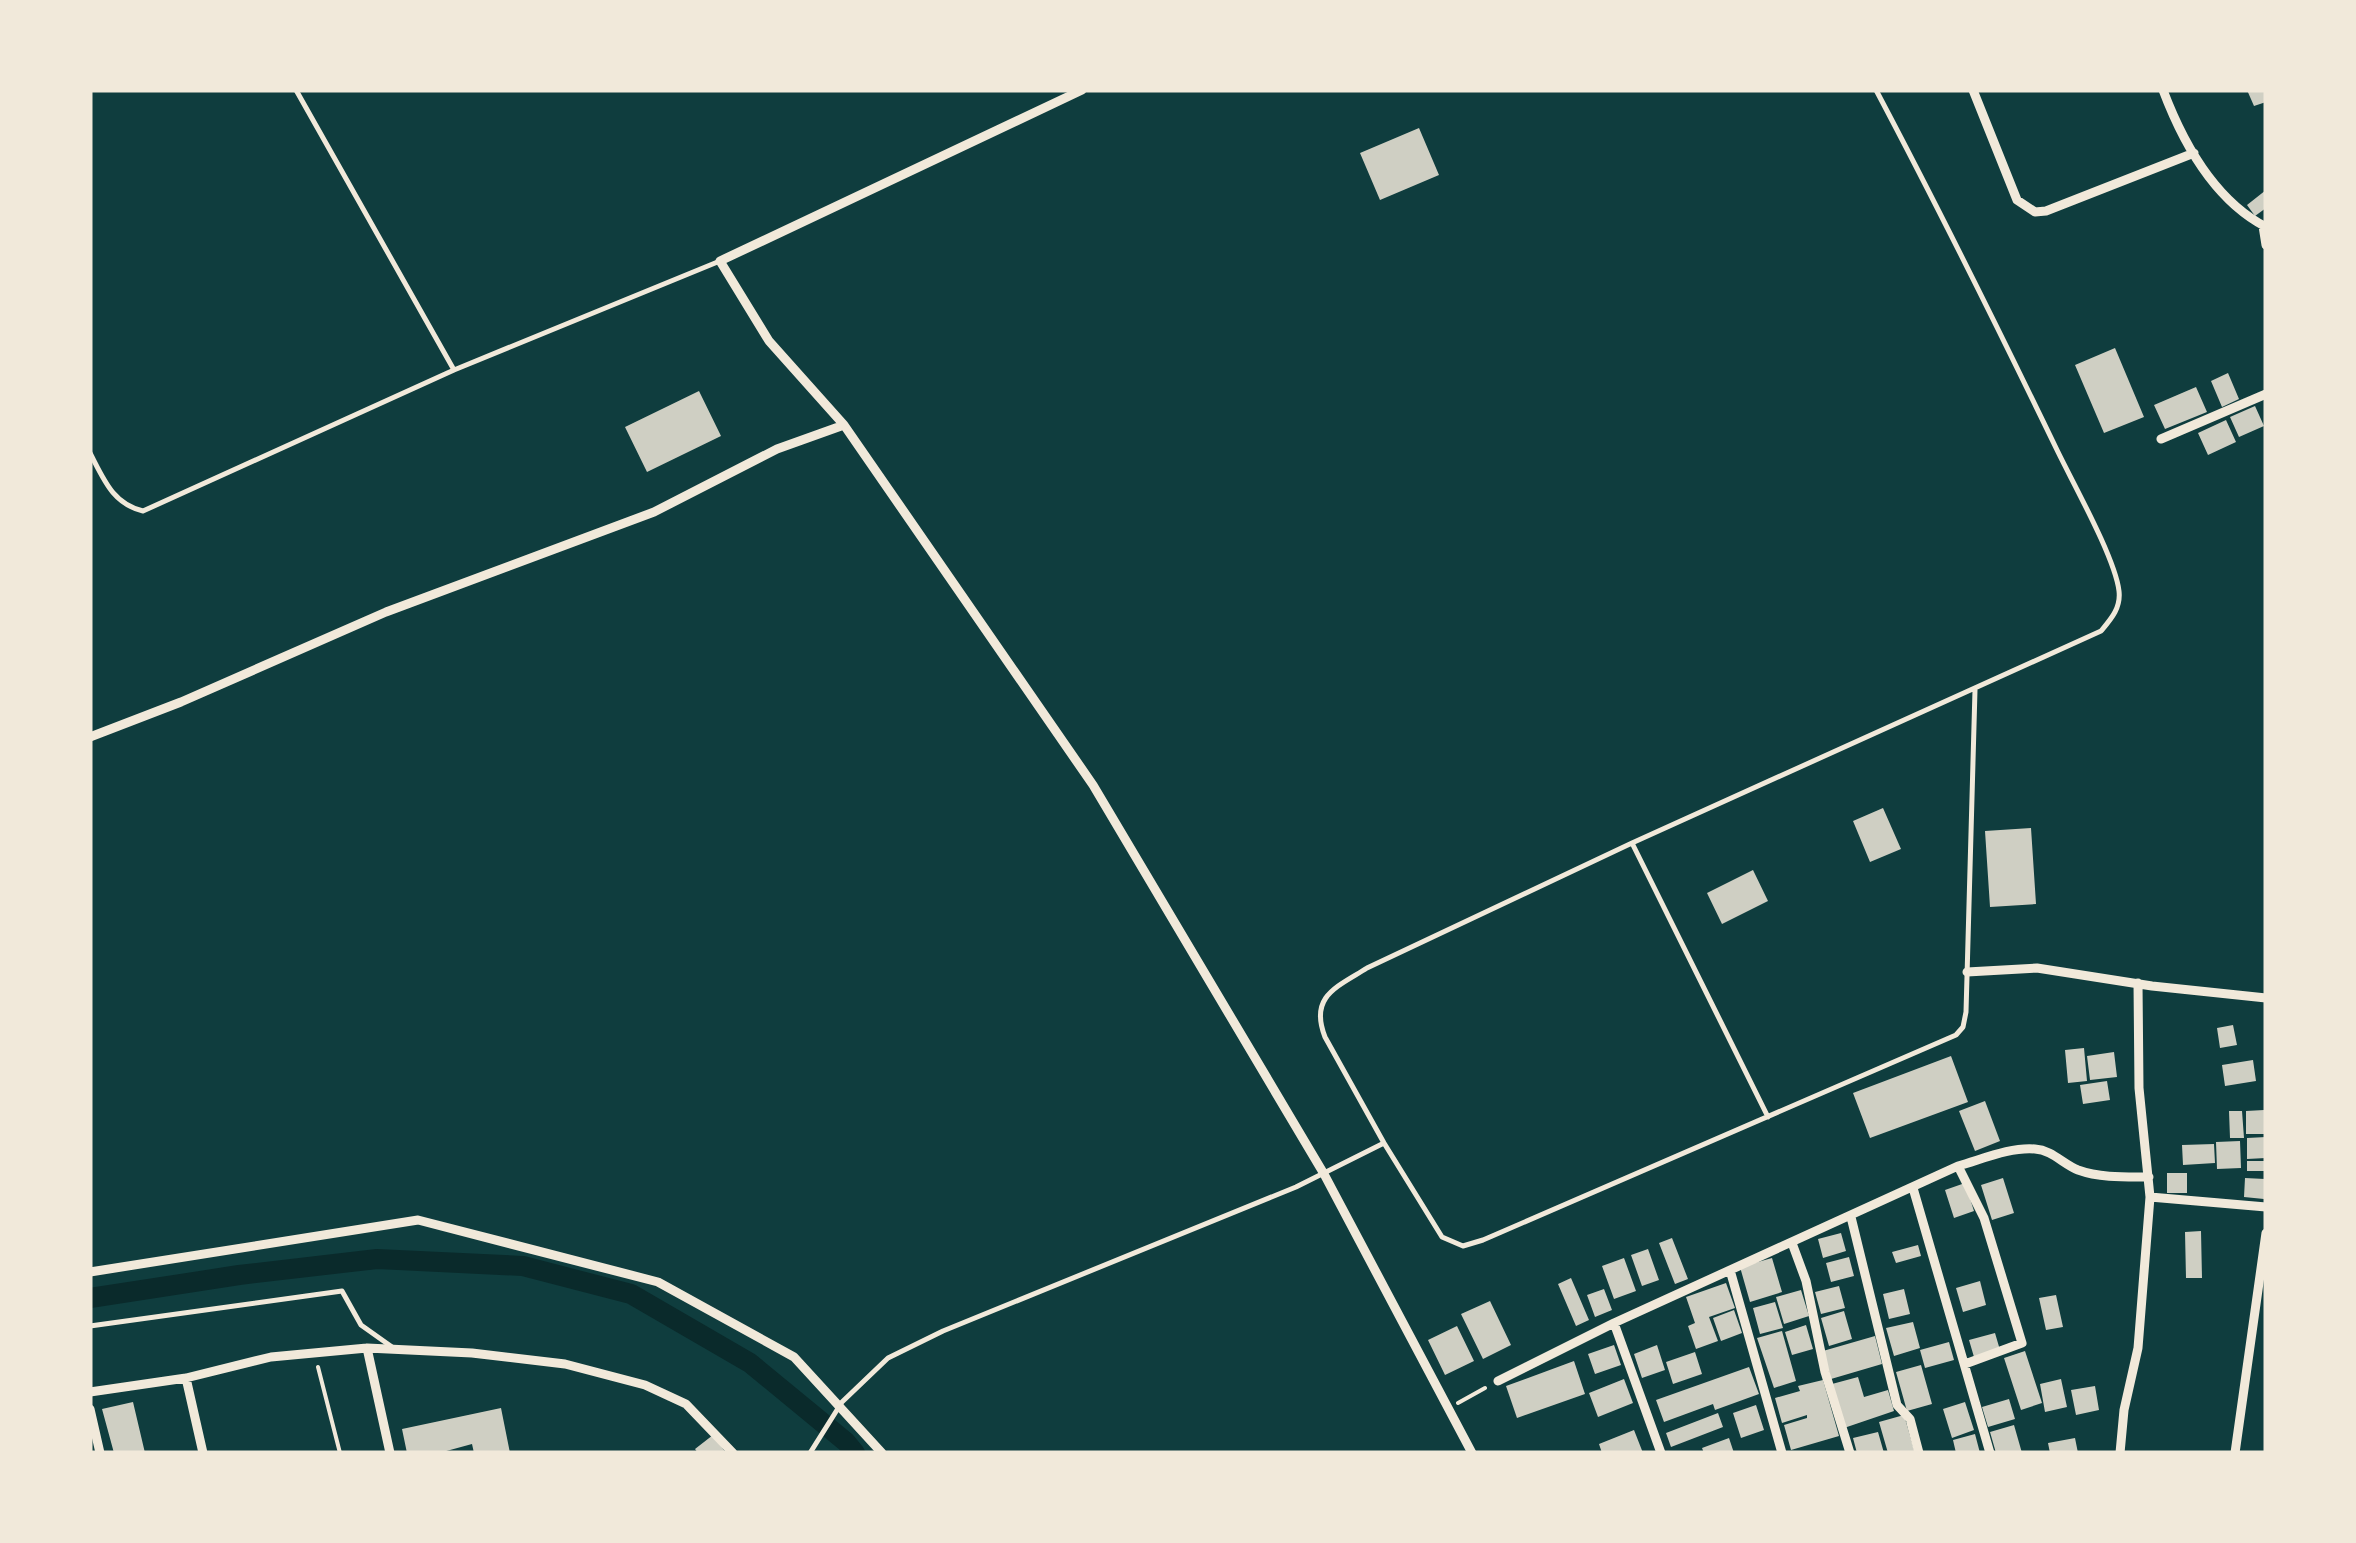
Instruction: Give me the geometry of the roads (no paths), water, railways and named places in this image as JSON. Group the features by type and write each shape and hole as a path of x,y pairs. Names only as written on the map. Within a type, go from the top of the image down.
{"street":[{"path":"1082,90 720,261 769,341 844,425 1093,786 1324,1174 1472,1453"},
{"path":"1973,90 2016,200 2035,212 2194,153"},
{"path":"2163,90 2194,153 2222,196 2264,226 2266,244"},
{"path":"2161,439 2266,394"},
{"path":"90,736 181,702 386,612 654,512 778,449 844,425"},
{"path":"1967,972 2037,968 2266,998"},
{"path":"2120,1453 2124,1410 2138,1348 2150,1196 2138,1072 2138,983"},
{"path":"1498,1382 1614,1323 1958,1166 2033,1149 2102,1176 2149,1177"},
{"path":"1958,1166 1984,1218 2022,1343 1965,1364"},
{"path":"1913,1188 1990,1453"},
{"path":"2150,1196 2266,1207"},
{"path":"1851,1217 1898,1405 1910,1419 1919,1453"},
{"path":"90,1272 418,1220 658,1282 794,1357 882,1453"},
{"path":"2235,1453 2266,1233"},
{"path":"1792,1243 1806,1281 1825,1372 1850,1453"},
{"path":"1730,1270 1782,1453"},
{"path":"1614,1323 1661,1453"},
{"path":"367,1348 390,1453"},
{"path":"90,1392 186,1378 271,1357 367,1348 472,1353 565,1364 645,1385 686,1404 733,1453"},
{"path":"186,1378 203,1453"},
{"path":"90,1409 100,1453"}],"lane":[{"path":"296,90 454,370"},
{"path":"1876,90 1950,229 2060,454 2117,580 2120,597 2115,615 2101,631 1632,843 1367,968 1331,990 1322,1002 1319,1021 1384,1144 1442,1237 1463,1246 1483,1240 1956,1034 1963,1027 1975,690"},
{"path":"90,454 124,506 143,511 454,370 720,261"},
{"path":"1632,843 1768,1117"},
{"path":"810,1453 842,1402 888,1358 943,1331 1296,1187 1384,1144"},
{"path":"90,1326 342,1291 361,1325 395,1349"}],"waterway":[{"path":"90,1298 377,1259 523,1266 631,1294 750,1363 855,1453"}]}
